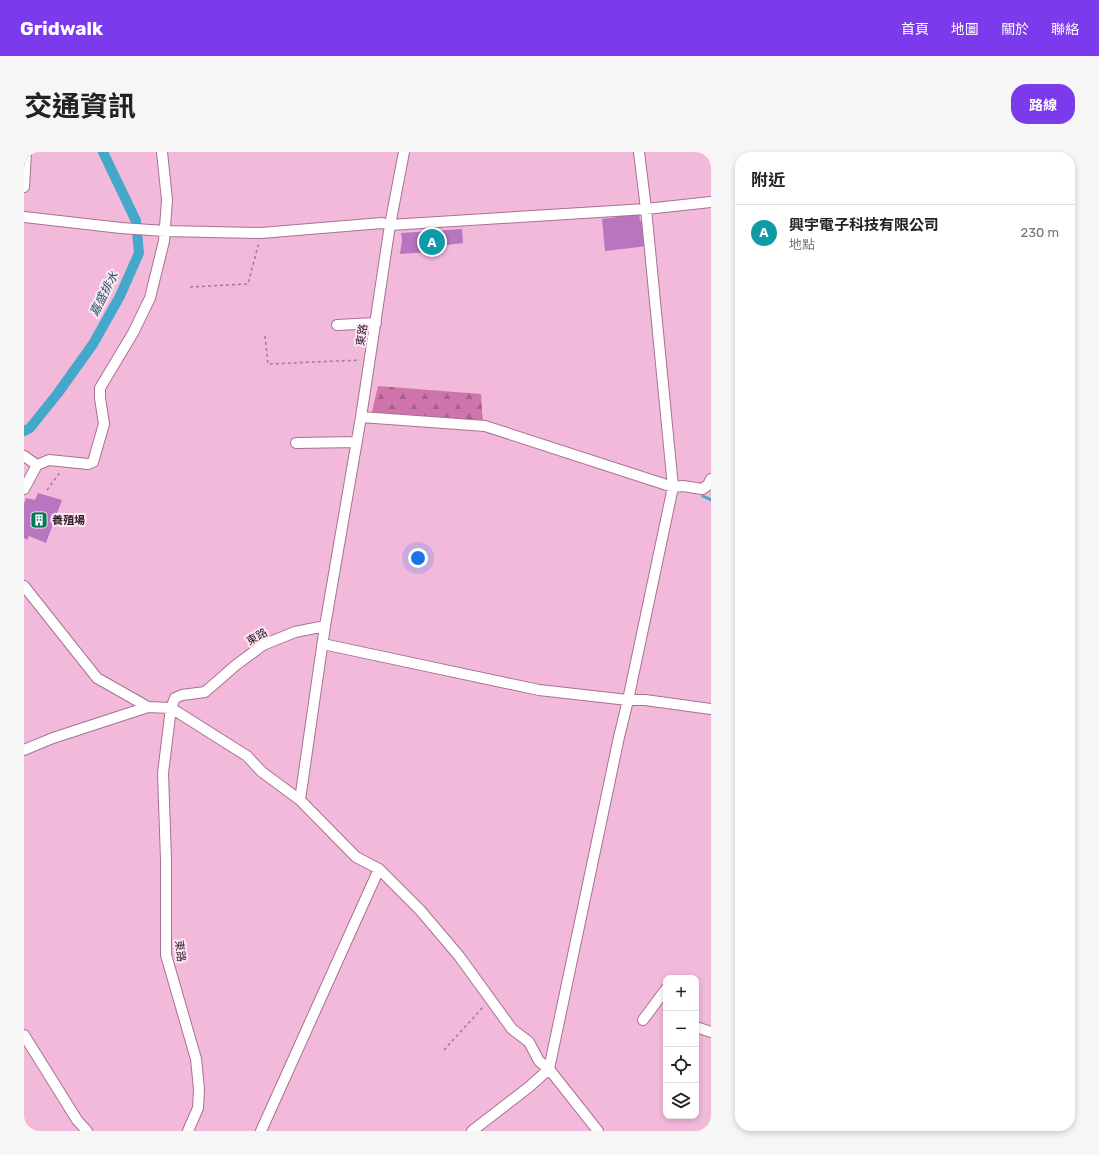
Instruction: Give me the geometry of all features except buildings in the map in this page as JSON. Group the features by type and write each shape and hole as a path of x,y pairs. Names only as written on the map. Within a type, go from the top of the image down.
{"lane":[{"path":"24,187 26,152"},
{"path":"24,489 37,465 50,460 88,464 93,462 104,424 100,388 133,333 150,298 164,241 167,200 162,152"},
{"name":"東路","path":"190,1130 198,1108 199,1089 196,1059 166,955 166,860 163,773 171,708 175,698 182,695 205,692 236,665 263,645 295,632 326,626 361,417 390,225 404,152"},
{"path":"472,1131 529,1087 549,1069 673,487 646,209 639,152"},
{"path":"24,217 121,228 164,231 261,233 382,223 390,225 646,209 711,202"},
{"path":"337,325 376,323"},
{"path":"361,417 485,426 673,487 683,486 702,489 708,485 711,479"},
{"path":"296,443 357,442"},
{"path":"24,456 37,465"},
{"path":"24,586 97,678 148,707"},
{"path":"300,800 326,626"},
{"path":"323,644 539,690 628,700 644,700 711,709"},
{"path":"24,750 53,738 148,707 171,708 247,756 262,772 300,800 356,857 379,869 420,910 459,956 512,1029 529,1042 538,1061 549,1069 598,1131"},
{"path":"261,1131 379,869"},
{"path":"643,1020 663,993"},
{"path":"699,1028 711,1032"},
{"path":"24,1035 77,1120 86,1131"}],"path":[{"path":"190,287 248,284 261,233"},
{"path":"265,336 268,364 370,360"},
{"path":"46,490 66,462"},
{"path":"444,1050 491,999"}],"green space":[{"path":"378,386 481,394 483,424 371,416"}],"waterway":[{"name":"嘉盛排水","path":"24,431 30,428 58,393 93,344 120,296 139,253 136,221 103,152"},
{"path":"703,496 711,500"}],"place":[{"name":"興宇電子科技有限公司","path":"432,242"},
{"name":"養殖場","path":"39,520"}]}
